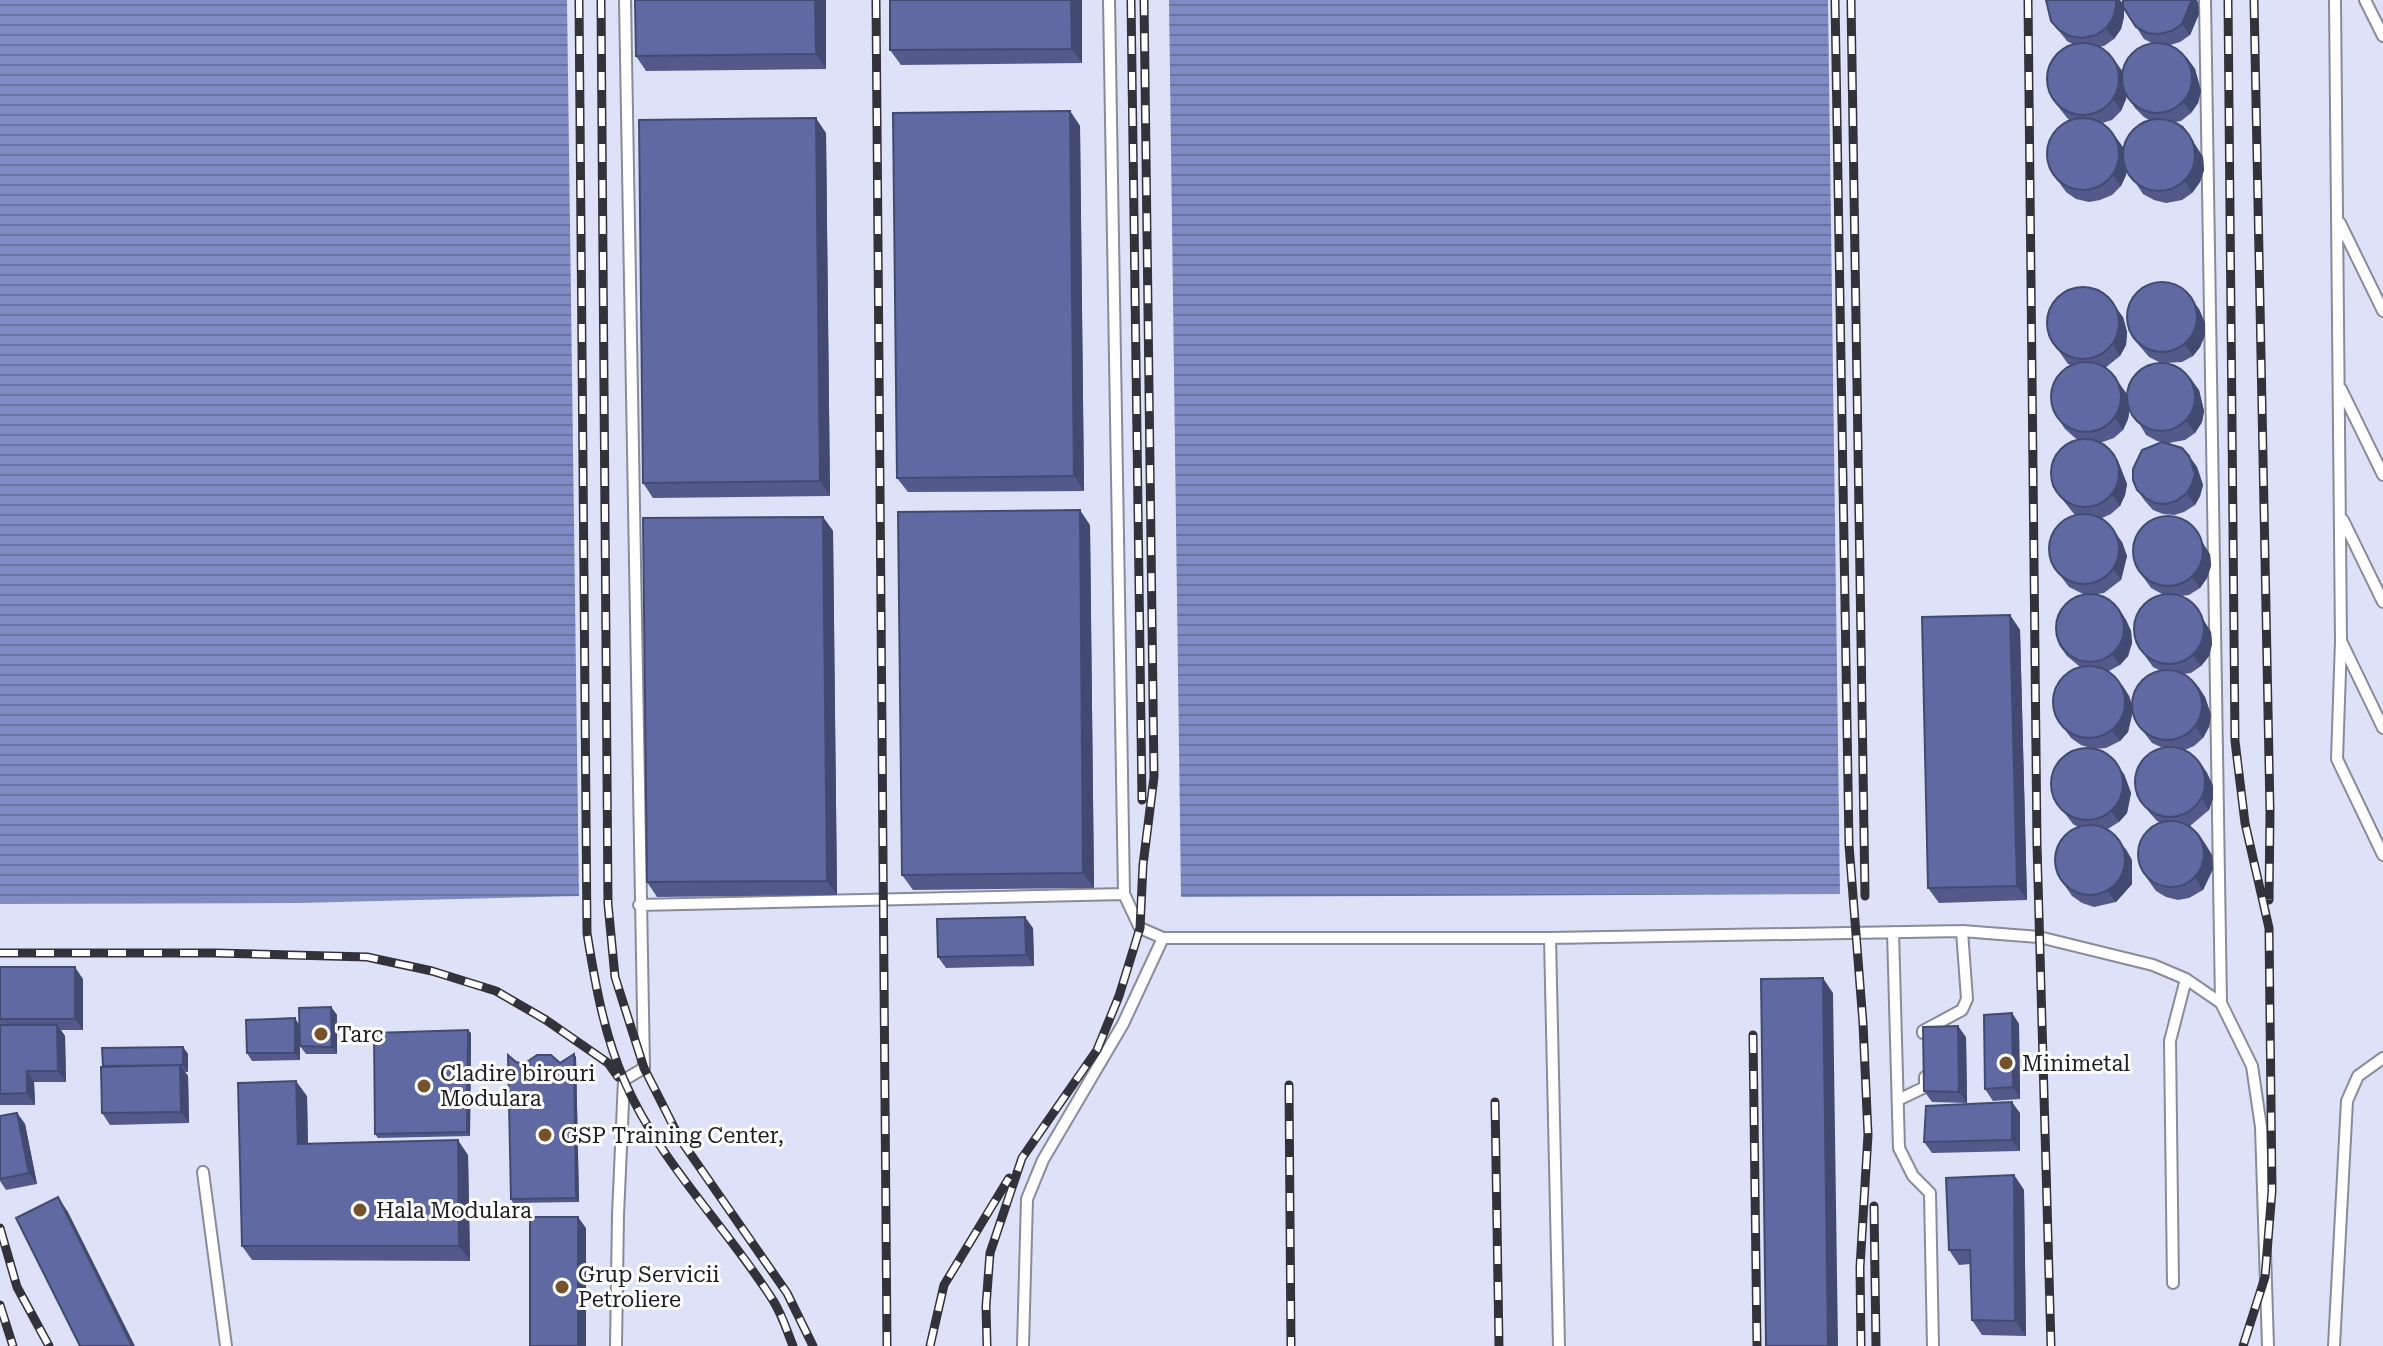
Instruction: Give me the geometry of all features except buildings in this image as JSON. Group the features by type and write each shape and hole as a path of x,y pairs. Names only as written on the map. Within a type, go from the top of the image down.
{"lane":[{"path":"616,1346 624,1080 644,1068 625,0"},
{"path":"1109,0 1124,894 1140,928 1163,938 1550,938 1962,931 2039,937 2153,965 2186,979 2221,1003"},
{"path":"2205,0 2221,1003 2252,1066 2261,1127 2268,1346"},
{"path":"2335,0 2341,514 2337,759 2383,855"},
{"path":"2365,0 2383,36"},
{"path":"2338,217 2383,311"},
{"path":"2338,384 2383,475"},
{"path":"2341,514 2383,602"},
{"path":"2341,641 2383,728"},
{"path":"639,905 1124,894"},
{"path":"1924,1045 1923,1031 1962,1010 1967,999 1962,931"},
{"path":"1893,932 1899,1148 1913,1176 1930,1193 1933,1346"},
{"path":"1023,1346 1027,1199 1043,1160 1123,1024 1163,938"},
{"path":"1550,938 1559,1346"},
{"path":"2173,1283 2170,1041 2186,979"},
{"path":"2334,1346 2347,1101 2358,1076 2383,1058"},
{"path":"1898,1100 1925,1087 1924,1059"},
{"path":"203,1172 226,1346"}],"shaded area":[{"path":"567,0 2383,0 2383,1346 0,1346 0,904 298,903 578,896"}],"water":[{"path":"0,0 567,0 579,896 298,903 0,904"},
{"path":"1169,0 1828,0 1840,894 1181,897"}],"railway":[{"path":"579,0 587,933 606,1026 624,1080 674,1167 774,1302 793,1346"},
{"path":"601,0 608,904 615,977 644,1068 680,1139 787,1293 813,1346"},
{"path":"876,0 887,1346"},
{"path":"1131,0 1142,800"},
{"path":"987,1346 990,1253 1022,1158 1097,1050 1119,996 1140,928 1143,865 1154,777 1144,0"},
{"path":"1835,0 1849,845 1868,1135 1860,1267 1861,1346"},
{"path":"1851,0 1865,896"},
{"path":"2028,0 2037,845 2051,1346"},
{"path":"2228,0 2235,741 2245,823 2269,928 2272,1191 2265,1277 2243,1346"},
{"path":"2254,0 2270,812 2269,900"},
{"path":"0,953 367,957 432,971 496,991 546,1020 608,1063 618,1077"},
{"path":"1753,1035 1757,1346"},
{"path":"1289,1085 1291,1346"},
{"path":"1495,1102 1499,1346"},
{"path":"930,1346 944,1285 1009,1178"},
{"path":"1874,1206 1876,1346"},
{"path":"0,1228 17,1287 49,1346"},
{"path":"0,1305 13,1346"}],"place":[{"name":"Tarc","path":"321,1034"},
{"name":"Minimetal","path":"2006,1063"},
{"name":"Cladire birouri Modulara","path":"424,1086"},
{"name":"GSP Training Center,","path":"545,1135"},
{"name":"Hala Modulara","path":"360,1210"},
{"name":"Grup Servicii Petroliere","path":"562,1287"}]}
